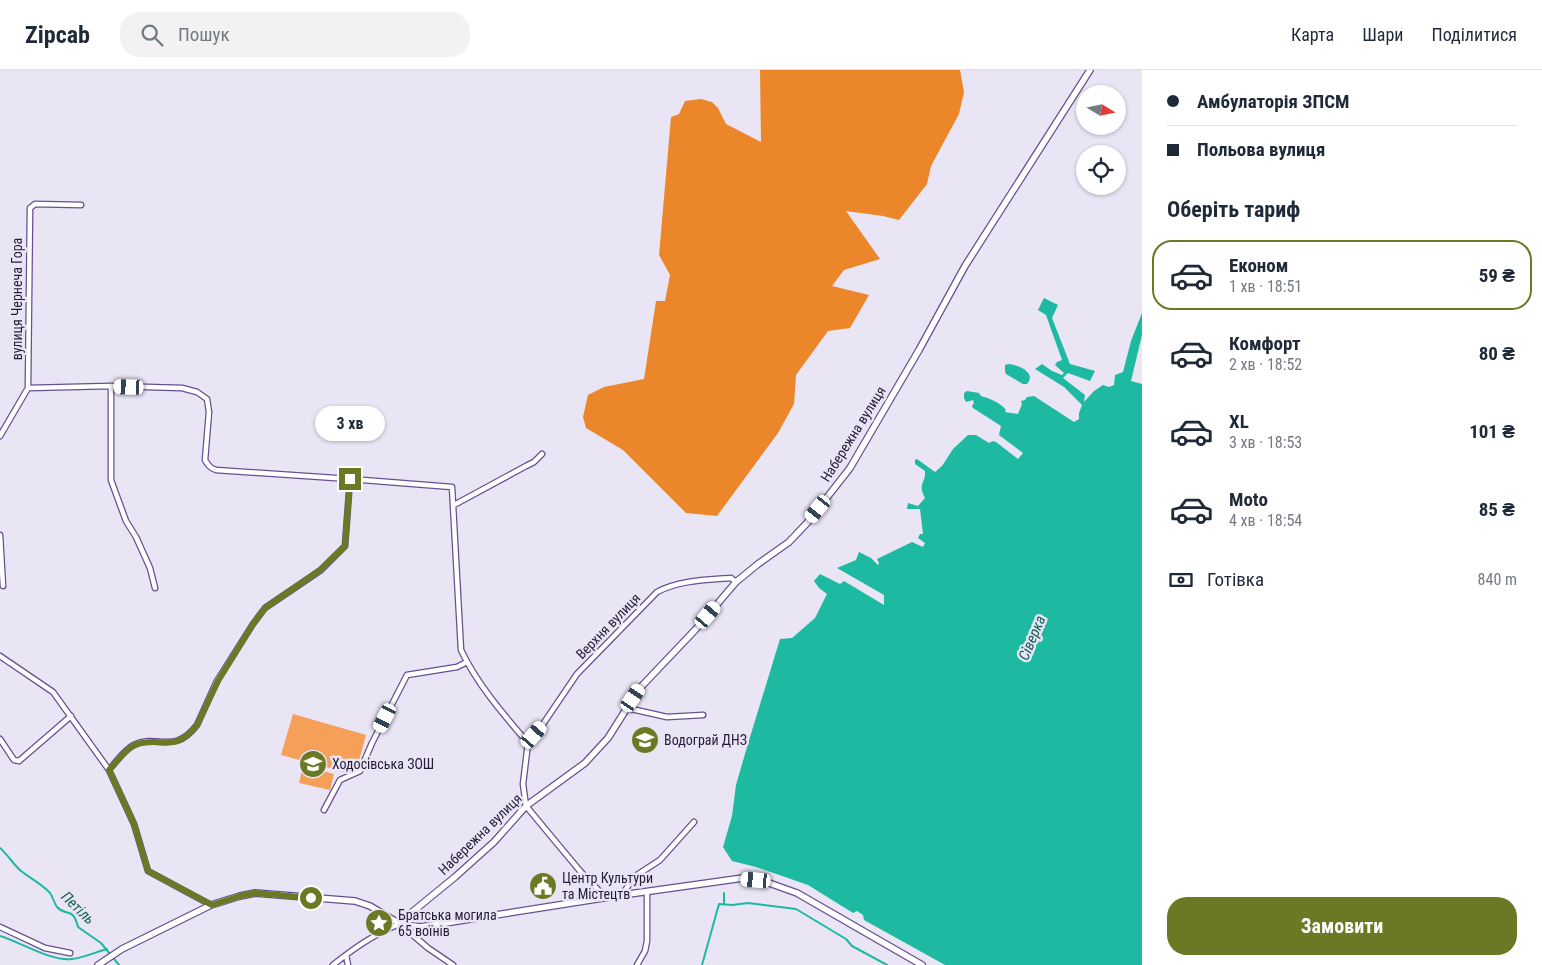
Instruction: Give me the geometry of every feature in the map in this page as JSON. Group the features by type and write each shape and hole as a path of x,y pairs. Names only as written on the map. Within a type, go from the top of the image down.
{"street":[{"name":"Набережна вулиця","path":"400,924 494,842 526,806 585,763 608,738 638,689 696,629 736,582 799,533 850,468 919,350 965,266 1090,70"},
{"name":"вулиця Чернеча Гора","path":"0,436 28,388 30,208 34,204 81,205"},
{"path":"111,386 111,480 126,521 136,537 150,568 155,588"},
{"path":"28,388 111,386 182,388 197,392 207,400 209,412 205,460 208,465 216,470 452,487 461,650 467,662 503,713 528,743 523,784 526,806 580,871 606,898"},
{"path":"454,506 534,462 542,454"},
{"path":"109,770 132,746 144,742 175,742 187,736 197,725 218,681 265,608 320,570 345,546 350,479"},
{"path":"0,535 3,586"},
{"name":"Верхня вулиця","path":"528,743 577,674 657,592 669,586 688,582 731,578 736,582"},
{"path":"0,656 53,692 109,770 134,824 148,871 212,905"},
{"path":"324,810 340,780 360,771 372,743 407,675 457,667 467,662"},
{"path":"627,708 667,717 703,715"},
{"path":"0,739 14,760 19,761 71,716"},
{"path":"622,895 634,877 660,860 694,822"},
{"path":"332,965 359,945 400,924 428,926 743,878 769,882 796,893 922,965"},
{"path":"638,965 645,951 647,941 647,892"},
{"path":"101,963 122,949 212,905 255,893 347,900 370,906 400,924 428,948 453,965"},
{"path":"0,927 45,948 70,953"},
{"path":"346,955 348,965"}],"shaded area":[{"path":"760,70 960,70 964,92 959,114 931,166 927,184 899,220 846,211 880,259 844,270 832,286 869,295 850,328 828,331 796,375 794,404 778,433 717,516 686,513 623,450 586,428 583,417 588,395 604,387 644,379 656,301 665,301 670,275 659,255 671,117 679,114 685,101 701,99 712,102 718,108 726,124 761,142"},
{"path":"293,714 366,735 355,775 281,755"},
{"path":"303,766 334,774 330,790 299,783"}],"water":[{"name":"Сіверка","path":"1044,298 1058,305 1052,318 1070,364 1095,371 1090,381 1068,373 1063,378 1085,395 1084,402 1094,391 1103,385 1109,387 1114,385 1115,375 1123,372 1131,341 1142,313 1142,335 1131,381 1142,384 1142,965 945,965 864,920 863,915 857,911 853,913 808,885 756,867 732,861 723,847 732,816 736,785 780,639 792,638 815,618 827,594 814,581 820,574 840,584 844,581 884,605 884,595 837,568 856,560 859,552 871,558 878,565 877,559 912,542 923,547 925,543 918,538 920,534 923,534 920,509 907,509 908,503 918,506 925,498 922,486 925,471 915,464 915,460 917,459 935,472 942,466 953,449 968,435 976,435 989,443 996,442 1018,459 1023,453 999,435 1001,426 973,408 973,400 966,402 964,393 967,391 979,393 981,396 1001,405 1006,410 1005,412 1018,414 1022,404 1021,401 1027,397 1034,396 1074,422 1079,419 1082,405 1064,387 1035,369 1042,364 1052,371 1062,375 1064,373 1055,365 1062,360 1046,315 1038,310"},
{"path":"1009,364 1026,370 1030,376 1027,384 1023,384 1006,374 1005,365"}],"waterway":[{"name":"Петіль","path":"0,848 21,871 50,893 60,910 72,914 78,927 101,943 119,965"},
{"path":"724,893 724,904"},
{"path":"702,965 719,904 748,903 796,909 846,939 852,946 887,965"},
{"path":"0,936 55,958 72,959 107,949"}],"place":[{"name":"Водограй ДНЗ","path":"645,740"},
{"name":"Ходосівська ЗОШ","path":"313,764"},
{"name":"Центр Культури та Містецтв","path":"543,886"},
{"name":"Братська могила 65 воїнів","path":"379,923"}],"route":[{"path":"311,898 255,893 212,905 148,871 134,824 109,770 132,746 144,742 175,742 187,736 197,725 212,690 265,608 320,570 345,546 350,479"}]}
